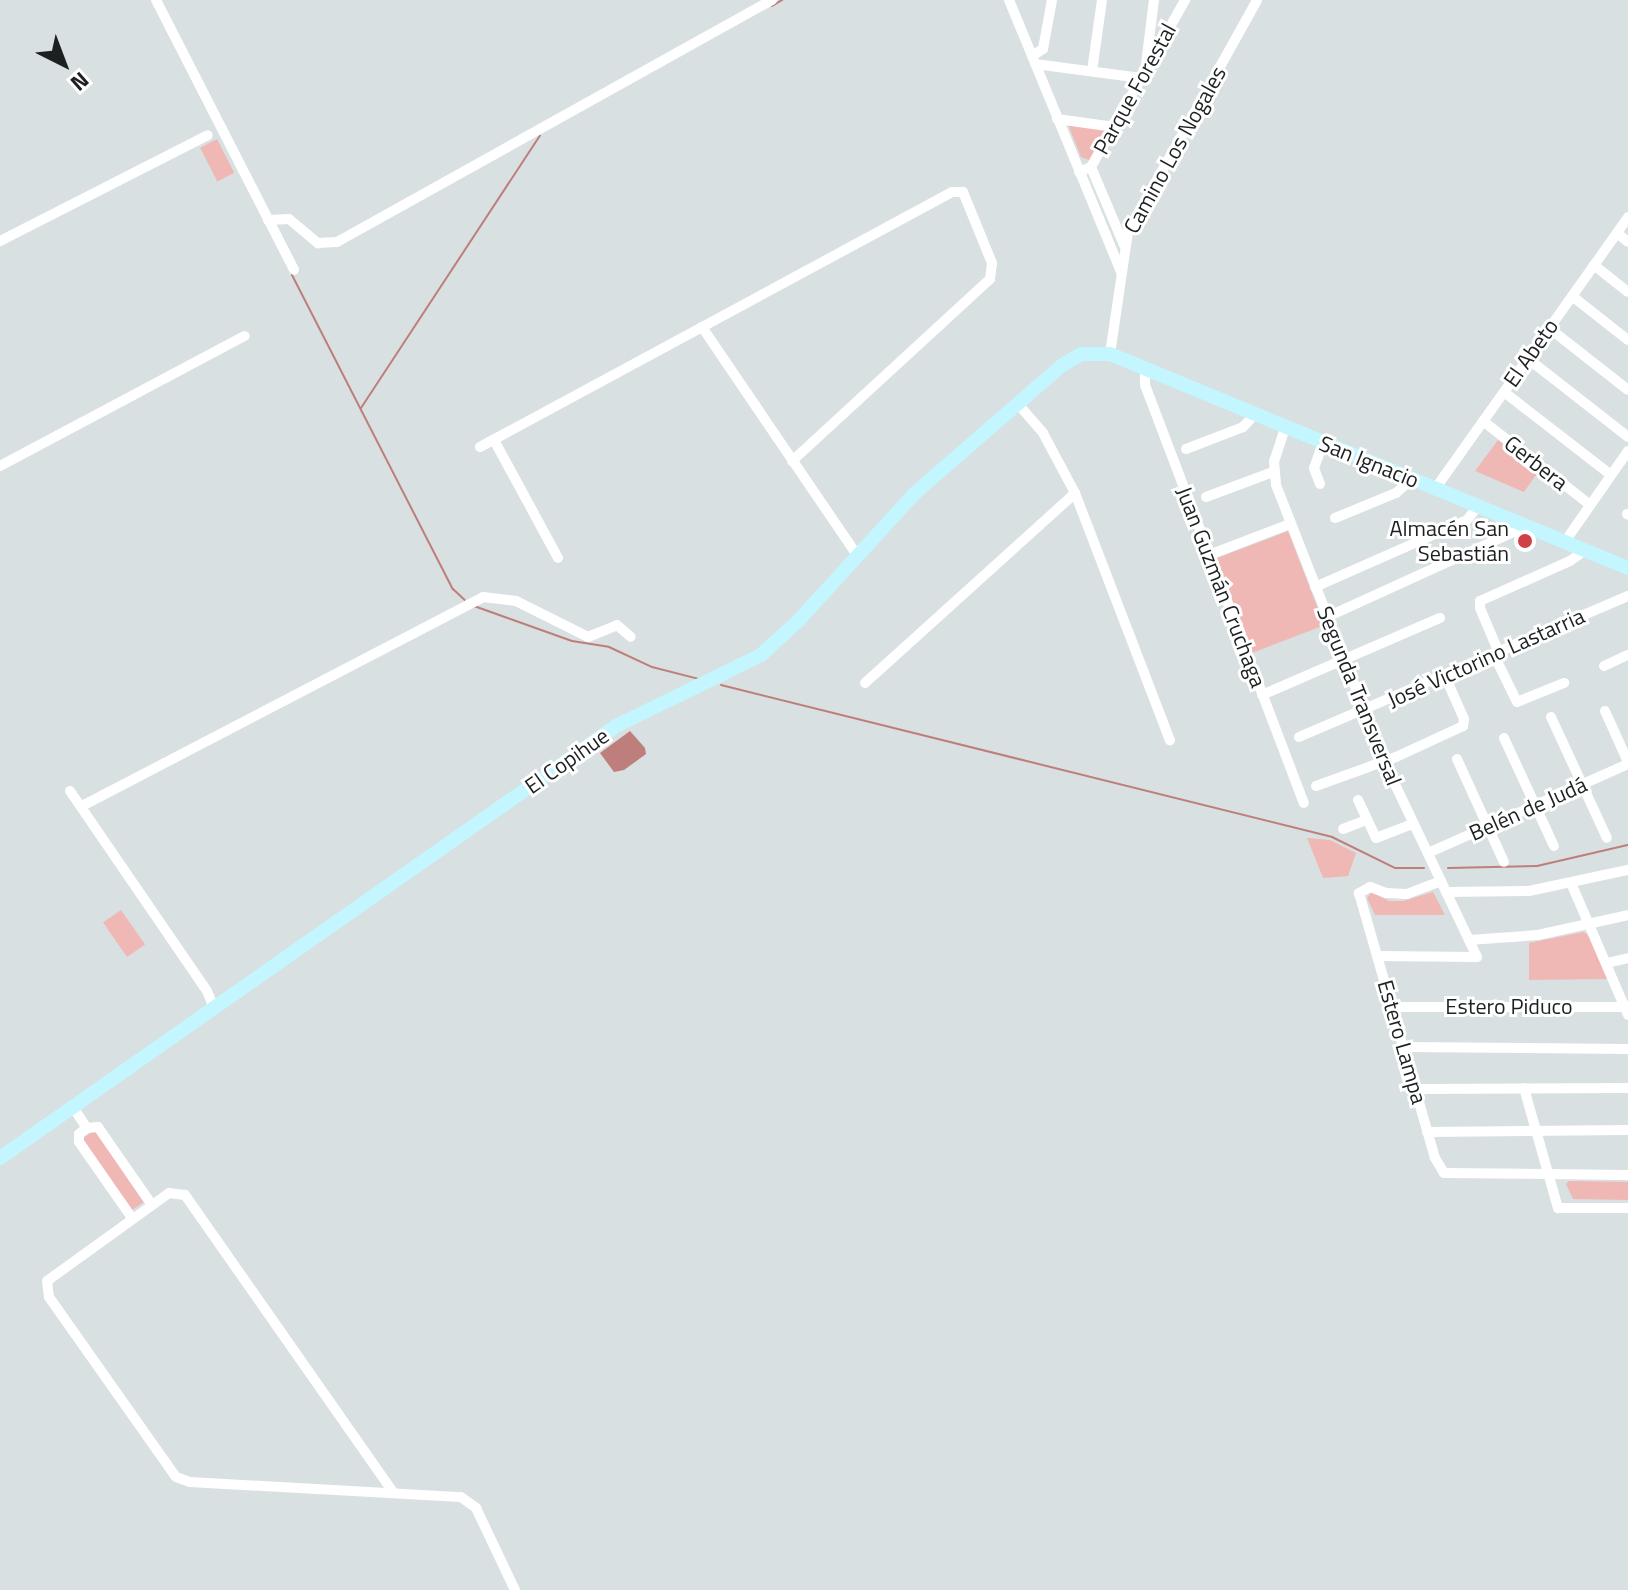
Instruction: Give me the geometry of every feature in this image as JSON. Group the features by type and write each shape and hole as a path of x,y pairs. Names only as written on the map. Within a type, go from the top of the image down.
{"main road":[{"name":"El Copihue","path":"0,1158 616,726 761,655 799,620 899,507 1018,404 1075,357 1092,352 1110,354"},
{"name":"San Ignacio","path":"1110,354 1628,568"}],"street":[{"path":"156,0 294,270"},
{"path":"268,220 289,219 318,243 337,242 772,0"},
{"path":"1009,0 1121,273"},
{"path":"1033,60 1043,49 1052,0"},
{"path":"1092,71 1102,0"},
{"path":"1033,60 1092,71 1143,74 1154,0"},
{"name":"Parque Forestal","path":"1079,172 1091,167 1185,0"},
{"name":"Camino Los Nogales","path":"1110,354 1124,245 1130,228 1257,0"},
{"path":"1057,119 1114,127"},
{"path":"0,241 208,135"},
{"path":"1091,167 1124,245"},
{"path":"480,447 952,192 965,195 992,263 990,279 792,461"},
{"name":"El Abeto","path":"1435,489 1628,217"},
{"path":"1617,233 1628,242"},
{"path":"1594,265 1628,292"},
{"path":"1572,296 1628,340"},
{"path":"702,327 857,555"},
{"path":"1549,328 1628,390"},
{"path":"0,466 245,336"},
{"path":"1527,358 1628,437"},
{"name":"Juan Guzmán Cruchaga","path":"1145,370 1145,385 1304,803"},
{"path":"1504,392 1611,475"},
{"path":"1018,404 1043,433 1075,493 1170,740"},
{"path":"1186,449 1243,427 1254,415"},
{"name":"Gerbera","path":"1483,421 1590,505"},
{"path":"1206,497 1273,472 1285,428"},
{"path":"494,440 558,558"},
{"path":"1320,484 1314,468 1323,443"},
{"path":"1564,543 1628,451"},
{"name":"Segunda Transversal","path":"1273,472 1290,524 1384,761 1477,957 1377,956"},
{"path":"1335,518 1396,493 1412,479"},
{"path":"865,683 1075,493"},
{"path":"1315,587 1467,520 1478,506"},
{"path":"1209,555 1290,524"},
{"path":"1327,617 1527,526"},
{"path":"1564,683 1517,702 1496,654 1480,601 1570,561 1585,550"},
{"name":"José Victorino Lastarria","path":"1299,737 1364,712 1628,596"},
{"path":"82,806 483,597 516,601 588,637 617,625 631,637"},
{"path":"1262,695 1440,618"},
{"path":"1604,666 1628,655"},
{"path":"1316,786 1384,761 1464,724 1445,676"},
{"path":"1605,711 1628,763"},
{"path":"1551,717 1607,838"},
{"path":"1504,738 1554,846"},
{"path":"1457,759 1504,862"},
{"name":"Belén de Judá","path":"1428,853 1628,763"},
{"path":"70,791 202,984 213,1006"},
{"path":"1358,800 1376,838 1413,824"},
{"path":"1343,829 1367,820"},
{"path":"1444,886 1529,891 1628,870"},
{"path":"1571,883 1627,1010"},
{"name":"Estero Lampa","path":"1444,886 1393,895 1370,887 1361,891 1435,1158 1444,1173 1549,1174"},
{"path":"1469,940 1538,935 1628,915"},
{"path":"1607,963 1628,958"},
{"name":"Estero Piduco","path":"1392,1007 1627,1010"},
{"path":"1403,1047 1628,1049"},
{"path":"1524,1088 1558,1208 1628,1208"},
{"path":"1415,1089 1628,1088"},
{"path":"72,1106 87,1128"},
{"path":"132,1218 79,1142 79,1134 87,1128 98,1127 152,1205"},
{"path":"1427,1132 1628,1130"},
{"path":"1549,1174 1628,1175"},
{"path":"393,1492 189,1198 175,1191 50,1277 47,1290 170,1471 190,1482 461,1497 472,1503 515,1590"}],"shaded area":[{"path":"1067,122 1106,130 1089,160 1081,157"},
{"path":"217,139 234,173 217,181 200,148"},
{"path":"1498,440 1538,472 1524,492 1475,471"},
{"path":"1288,531 1324,625 1252,653 1216,559"},
{"path":"630,731 645,748 646,754 624,770 614,772 600,753"},
{"path":"1307,838 1330,840 1356,853 1348,876 1323,878"},
{"path":"1372,892 1389,901 1403,901 1433,892 1445,915 1375,915 1367,898"},
{"path":"121,910 145,944 127,957 103,923"},
{"path":"1583,932 1589,935 1609,979 1529,980 1529,943"},
{"path":"95,1130 144,1202 131,1211 83,1138"},
{"path":"1569,1181 1628,1182 1628,1200 1573,1199 1566,1184"}],"waterway":[{"path":"772,6 782,0"},
{"path":"361,408 540,135"},
{"path":"292,275 453,589 465,600"},
{"path":"474,606 572,641 609,647 652,667 699,679"},
{"path":"721,685 1332,837 1395,868 1424,868"},
{"path":"1448,868 1537,866 1628,845"}],"place":[{"name":"Almacén San Sebastián","path":"1525,541"}]}
